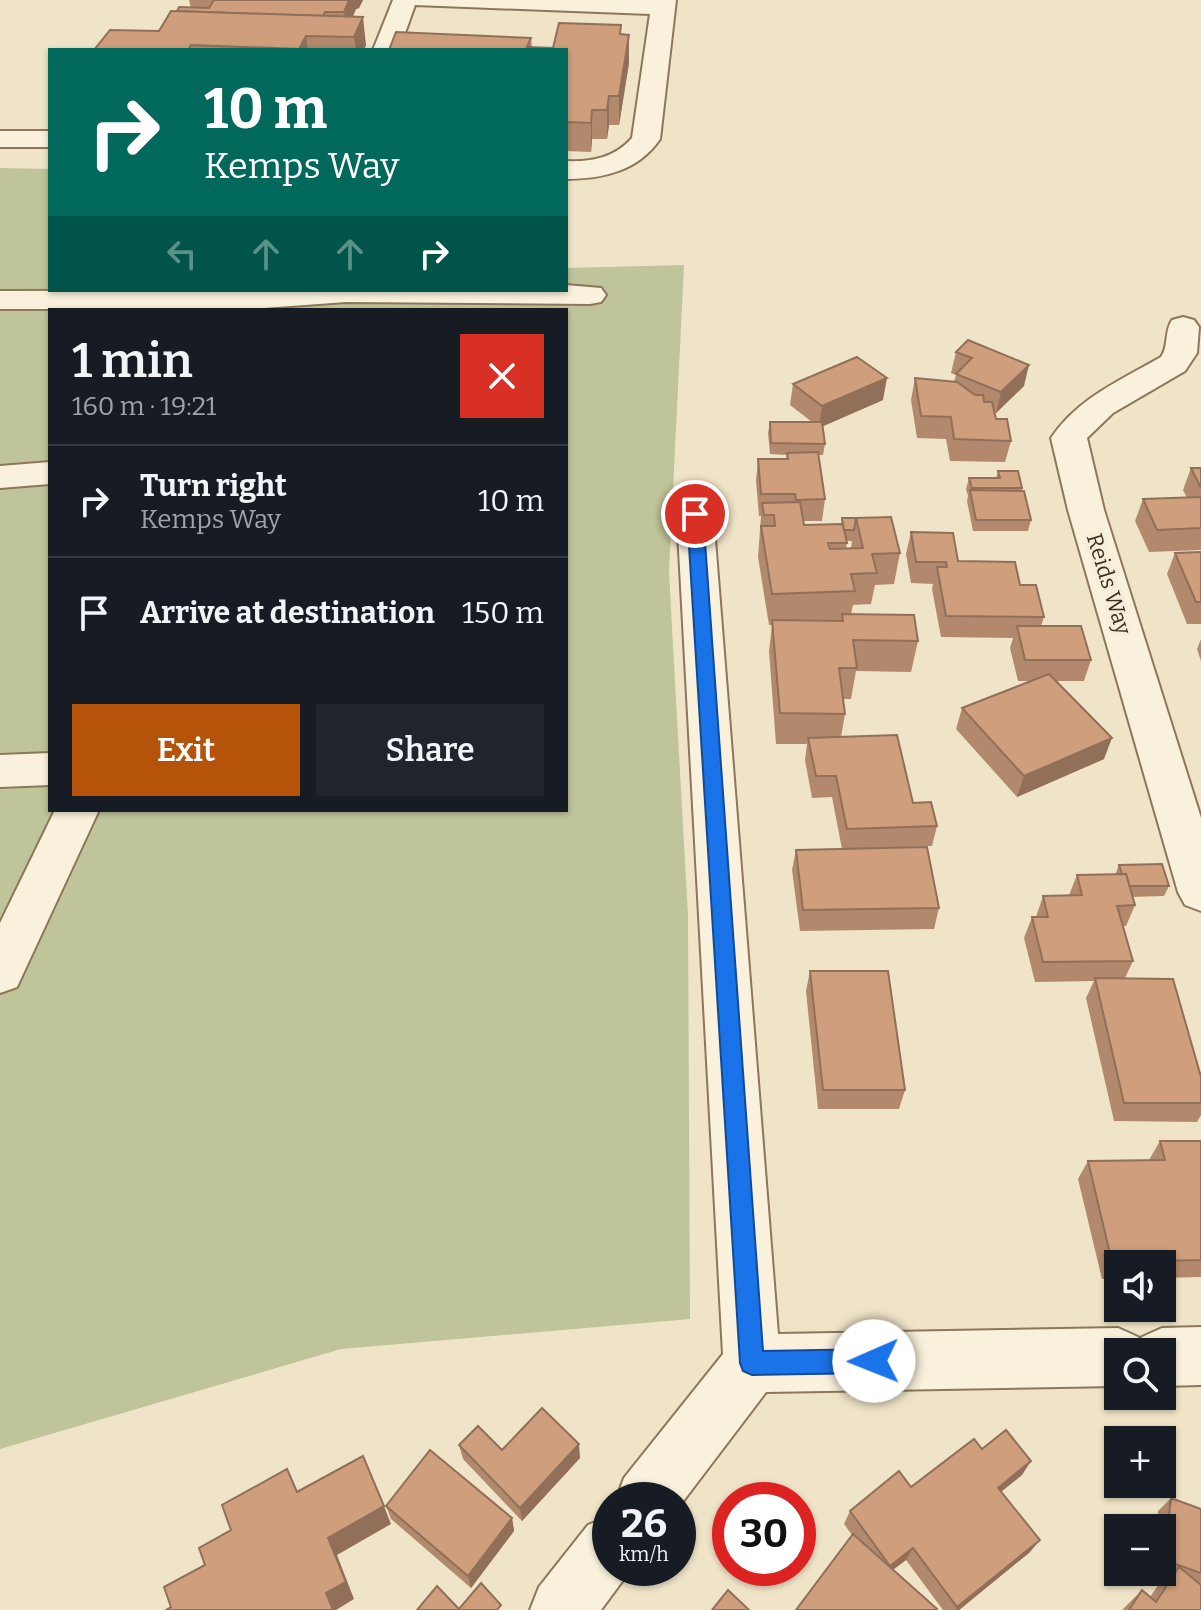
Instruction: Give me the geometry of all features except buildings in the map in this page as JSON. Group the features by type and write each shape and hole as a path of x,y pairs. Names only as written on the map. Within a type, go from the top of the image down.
{"street":[{"path":"387,48 405,0"},
{"path":"423,0 663,3 646,139 638,151 612,164 568,170"},
{"path":"5,137 48,139"},
{"path":"0,300 260,305 346,293 590,295"},
{"name":"Reids Way","path":"1183,327 1181,353 1173,364 1090,413 1077,423 1069,438 1086,510 1201,892"},
{"path":"0,477 48,473"},
{"path":"660,1482 752,1363 695,514"},
{"path":"0,771 48,769"},
{"path":"0,973 76,812"},
{"path":"1176,1357 1201,1356"},
{"path":"752,1363 1104,1357"},
{"path":"562,1610 592,1571"}],"green space":[{"path":"0,168 48,169 48,292 568,292 568,268 684,265 669,572 688,916 690,1319 341,1349 0,1449"}],"route":[{"path":"695,514 752,1363 874,1361"}]}
